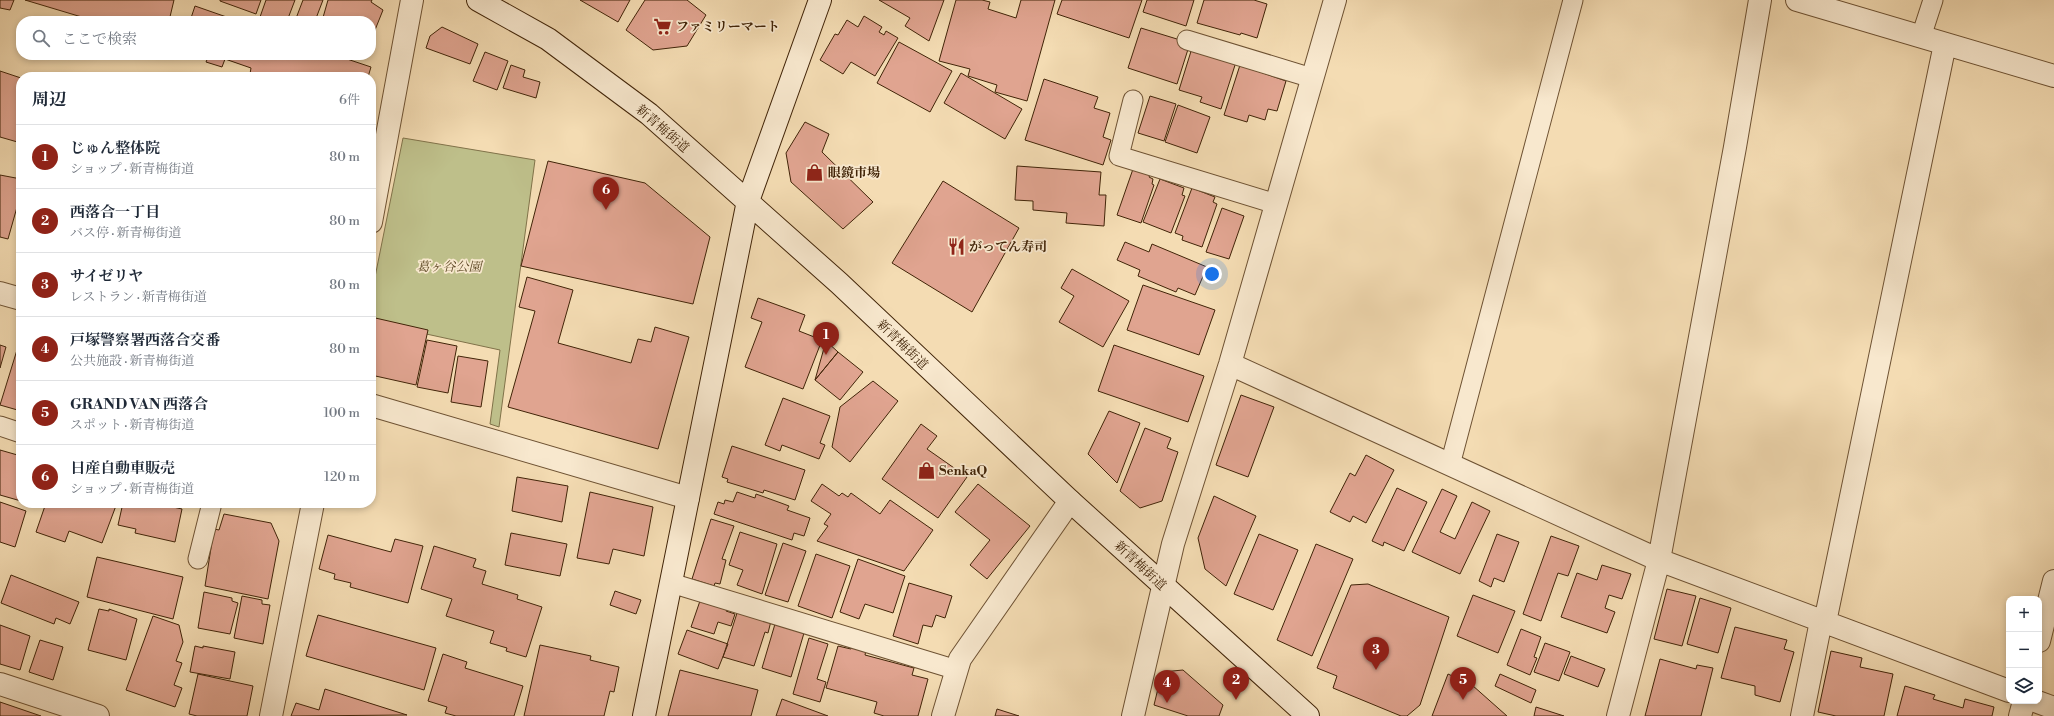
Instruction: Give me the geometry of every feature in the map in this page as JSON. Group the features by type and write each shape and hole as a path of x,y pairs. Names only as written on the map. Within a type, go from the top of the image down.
{"street":[{"path":"376,195 412,0"},
{"name":"新青梅街道","path":"478,0 548,39 648,114 839,283 1070,501 1308,716"},
{"path":"644,716 748,201 820,0"},
{"path":"1134,716 1162,585 1173,544 1230,364 1335,0"},
{"path":"1618,716 1659,560 1735,147 1760,0"},
{"path":"1797,0 2054,76"},
{"path":"1802,716 1945,44"},
{"path":"0,293 16,298"},
{"path":"1230,364 1659,560 2006,690"},
{"path":"376,406 688,498"},
{"path":"943,716 960,659 1070,501"},
{"path":"271,716 312,508"},
{"path":"2041,632 2054,581"},
{"path":"0,684 60,710 98,716"},
{"path":"2020,716 2023,704"},
{"path":"2042,704 2054,708"}],"lane":[{"path":"1450,465 1573,0"},
{"path":"1921,36 1933,0"},
{"path":"1187,40 1312,78"},
{"path":"1133,100 1119,156 1276,204"},
{"path":"0,426 16,431"},
{"path":"198,559 211,508"},
{"path":"671,583 956,670"}],"green space":[{"name":"葛ヶ谷公園","path":"403,138 535,160 499,427 490,424 500,350 376,323 376,272"}],"building":[{"path":"0,0 14,0 10,10 0,8"},
{"path":"25,0 174,0 170,16 78,16"},
{"path":"220,0 261,0 256,14"},
{"path":"266,0 295,0 289,16 260,16"},
{"path":"303,0 323,0 317,16 297,16"},
{"path":"328,0 372,0 371,2 383,10 376,28 376,16 323,16"},
{"path":"580,0 630,0 618,22"},
{"path":"645,0 687,0 706,15 687,46 653,50 626,30"},
{"path":"879,0 944,0 929,41 905,26 910,18"},
{"path":"956,0 982,0 990,2 988,9 1016,18 1021,0 1055,0 1027,101 995,92 997,85 968,76 970,69 939,61"},
{"path":"1062,0 1142,0 1129,38 1057,14"},
{"path":"1147,0 1194,0 1186,26 1143,12"},
{"path":"1204,0 1254,0 1267,4 1257,38 1241,33 1240,35 1197,23"},
{"path":"195,6 224,16 192,16"},
{"path":"864,16 882,27 879,32 884,35 886,31 898,38 875,76 851,62 843,74 820,60 835,34 838,35 847,20 858,27"},
{"path":"442,27 478,44 470,64 426,48 430,36"},
{"path":"1141,28 1190,43 1177,84 1128,68"},
{"path":"899,42 952,71 930,112 877,83"},
{"path":"1192,48 1236,62 1221,109 1200,102 1202,97 1179,90"},
{"path":"485,52 508,61 497,90 473,81"},
{"path":"207,60 225,60 222,67 206,62"},
{"path":"228,60 350,60 371,67 370,72 250,72 251,68"},
{"path":"511,65 525,70 523,77 540,82 536,98 503,88"},
{"path":"1240,65 1286,81 1277,111 1268,109 1265,120 1249,115 1247,122 1224,115"},
{"path":"0,71 16,76 16,142 0,137"},
{"path":"961,73 1022,109 1005,139 944,103"},
{"path":"1044,79 1098,97 1094,108 1110,113 1103,137 1111,140 1103,165 1025,140"},
{"path":"1150,96 1176,104 1164,141 1138,133"},
{"path":"1178,105 1210,117 1197,153 1165,142"},
{"path":"805,122 829,134 822,152 873,202 843,229 791,182 786,153"},
{"path":"548,161 645,183 710,237 693,304 521,266"},
{"path":"1017,166 1101,172 1099,195 1106,195 1104,226 1066,223 1067,213 1033,210 1033,201 1015,200"},
{"path":"1133,169 1150,175 1149,177 1153,179 1152,184 1154,185 1141,223 1117,215"},
{"path":"0,175 16,178 16,211 8,239 0,237"},
{"path":"1160,179 1184,188 1182,195 1185,196 1171,233 1143,222"},
{"name":"がってん寿司","path":"943,181 1019,228 972,312 892,263"},
{"path":"1192,188 1215,197 1213,202 1217,204 1202,247 1182,240 1183,236 1175,233"},
{"path":"1222,208 1244,216 1229,259 1206,252"},
{"path":"1125,242 1149,252 1152,244 1207,267 1195,295 1178,288 1176,292 1138,276 1140,270 1117,260"},
{"path":"1072,269 1129,301 1103,347 1059,322 1074,296 1061,288"},
{"path":"527,277 573,290 558,343 631,363 638,339 651,342 655,327 689,337 658,449 508,407 535,311 519,307"},
{"path":"1143,285 1215,310 1199,355 1127,330"},
{"path":"758,298 805,315 799,331 822,340 803,389 745,367 762,322 751,318"},
{"path":"376,318 428,330 416,385 376,376"},
{"path":"427,340 457,346 448,393 417,387"},
{"path":"826,341 838,352 815,380"},
{"path":"0,345 6,347 0,368"},
{"path":"1114,345 1204,376 1188,422 1098,391"},
{"path":"838,352 863,372 840,400 815,380"},
{"path":"16,353 16,410 0,405"},
{"path":"458,356 488,361 481,407 451,402"},
{"path":"873,381 898,401 850,462 832,447 840,407"},
{"path":"1241,395 1274,407 1248,477 1216,465"},
{"path":"783,398 830,416 820,443 825,445 819,459 782,445 780,451 765,445"},
{"path":"1109,411 1140,423 1117,483 1088,454"},
{"path":"921,424 937,436 927,449 967,477 938,518 882,479"},
{"path":"1145,428 1171,438 1167,448 1178,452 1162,501 1140,508 1120,491"},
{"path":"732,446 805,470 795,500 764,490 763,493 727,482 728,479 722,477"},
{"path":"0,450 16,455 16,500 0,495"},
{"path":"1366,455 1394,470 1366,523 1353,516 1350,522 1330,512 1350,473 1355,476"},
{"path":"517,477 568,486 562,522 512,511"},
{"path":"822,484 839,496 842,493 848,497 851,493 880,514 890,500 933,530 904,571 817,541 828,526 824,524 831,514 811,501"},
{"path":"978,484 1030,526 987,579 970,565 990,540 955,512"},
{"path":"1397,488 1427,502 1404,551 1384,542 1383,546 1372,541"},
{"path":"1442,489 1457,496 1440,532 1455,539 1472,502 1490,511 1460,574 1412,552"},
{"path":"590,492 653,507 644,556 613,549 609,564 577,558"},
{"path":"737,492 755,498 756,494 789,506 787,510 810,518 804,536 794,533 792,540 714,514 718,502 724,504 725,500 733,502"},
{"path":"1214,496 1256,516 1226,586 1205,569 1198,538"},
{"path":"0,502 26,511 15,547 0,542"},
{"path":"44,508 115,508 102,543 69,531 65,542 36,532"},
{"path":"122,508 182,509 175,542 135,533 136,529 118,525"},
{"path":"224,514 271,523 279,541 268,599 205,586 214,529 219,530"},
{"path":"711,519 734,526 722,559 726,560 720,584 715,583 714,586 692,579"},
{"path":"740,532 777,544 762,594 737,585 743,570 729,565"},
{"path":"511,533 567,544 560,576 505,565"},
{"path":"1259,534 1298,550 1273,610 1234,594"},
{"path":"1497,534 1519,542 1504,582 1494,578 1491,587 1479,581"},
{"path":"328,535 391,552 395,539 423,546 408,603 350,587 351,583 334,579 335,574 319,569"},
{"path":"1551,536 1579,546 1568,576 1558,573 1541,621 1523,614"},
{"path":"783,543 806,551 788,602 765,595"},
{"path":"1316,544 1353,559 1312,656 1277,640"},
{"path":"434,546 476,559 473,567 486,571 482,584 518,595 517,599 542,607 526,657 506,651 507,648 490,643 494,631 446,616 452,599 421,589"},
{"path":"816,554 850,566 832,618 798,606"},
{"path":"97,557 183,577 173,619 87,597"},
{"path":"858,559 905,576 893,613 865,604 859,619 840,612"},
{"path":"1602,565 1631,574 1622,599 1609,595 1605,608 1615,612 1607,633 1561,617 1577,573 1597,580"},
{"path":"11,575 79,602 70,624 56,618 54,624 1,603"},
{"path":"909,583 952,596 945,618 936,615 932,627 923,625 918,644 893,636"},
{"path":"1368,584 1449,617 1420,705 1407,716 1401,716 1333,688 1337,676 1317,668 1351,585"},
{"path":"1667,589 1696,596 1682,646 1654,639"},
{"path":"615,591 641,600 636,614 610,605"},
{"path":"204,592 232,598 232,601 238,603 230,634 198,628"},
{"path":"1473,595 1515,611 1498,653 1457,636"},
{"path":"242,596 262,600 262,604 270,605 263,644 234,638"},
{"path":"701,598 728,607 726,611 735,614 731,626 718,622 714,634 691,627"},
{"path":"1700,598 1731,608 1718,653 1687,644"},
{"path":"99,609 109,611 109,609 137,619 126,660 88,650"},
{"path":"738,610 771,621 768,633 765,632 754,666 723,657"},
{"path":"318,615 436,648 424,690 306,656"},
{"path":"153,616 179,625 183,642 176,661 182,663 174,685 182,688 175,707 126,690"},
{"path":"775,624 804,633 791,677 762,668"},
{"path":"0,625 30,636 20,670 0,664"},
{"path":"1735,627 1787,640 1784,649 1794,652 1780,702 1755,695 1755,686 1721,678"},
{"path":"1521,629 1541,637 1534,657 1537,658 1530,675 1507,665"},
{"path":"687,630 728,644 718,669 678,654"},
{"path":"809,638 828,644 817,679 826,682 820,702 793,694"},
{"path":"40,640 63,647 53,680 29,672"},
{"path":"1545,643 1570,652 1559,681 1534,672"},
{"path":"540,645 591,656 590,660 619,667 614,692 610,691 604,716 524,716"},
{"path":"195,646 235,652 230,679 190,672"},
{"path":"838,646 851,649 852,646 866,650 865,655 914,668 912,675 928,679 918,716 884,716 874,713 877,702 826,688"},
{"path":"1831,651 1862,658 1860,667 1893,674 1884,716 1836,716 1818,712"},
{"path":"443,654 467,662 465,668 523,686 514,716 456,716 445,713 447,707 428,701"},
{"path":"1571,656 1605,669 1598,687 1564,674"},
{"path":"1660,659 1696,669 1697,665 1713,668 1701,716 1645,716"},
{"path":"680,670 758,690 751,716 668,716"},
{"path":"1183,670 1223,705 1219,716 1188,716 1154,705 1162,672"},
{"path":"198,674 253,686 247,716 197,716 189,714"},
{"path":"1448,674 1472,685 1507,716 1432,716"},
{"path":"1500,674 1536,690 1531,703 1495,686"},
{"path":"1905,686 1935,695 1933,699 1963,708 1965,699 1994,707 1992,716 1897,716"},
{"path":"325,689 407,715 291,716 296,703 319,710"},
{"path":"782,699 828,716 776,716"},
{"path":"0,702 41,716 0,716"},
{"path":"1536,707 1564,716 1534,716"},
{"path":"997,709 1019,716 995,716"}],"place":[{"name":"ファミリーマート","path":"663,26"},
{"name":"眼鏡市場","path":"815,172"},
{"name":"日産自動車販売","path":"606,210"},
{"name":"がってん寿司","path":"956,246"},
{"name":"じゅん整体院","path":"826,355"},
{"name":"SenkaQ","path":"926,470"},
{"name":"サイゼリヤ","path":"1376,670"},
{"name":"西落合一丁目","path":"1236,700"},
{"name":"GRAND VAN 西落合","path":"1463,700"},
{"name":"戸塚警察署西落合交番","path":"1167,703"}]}
